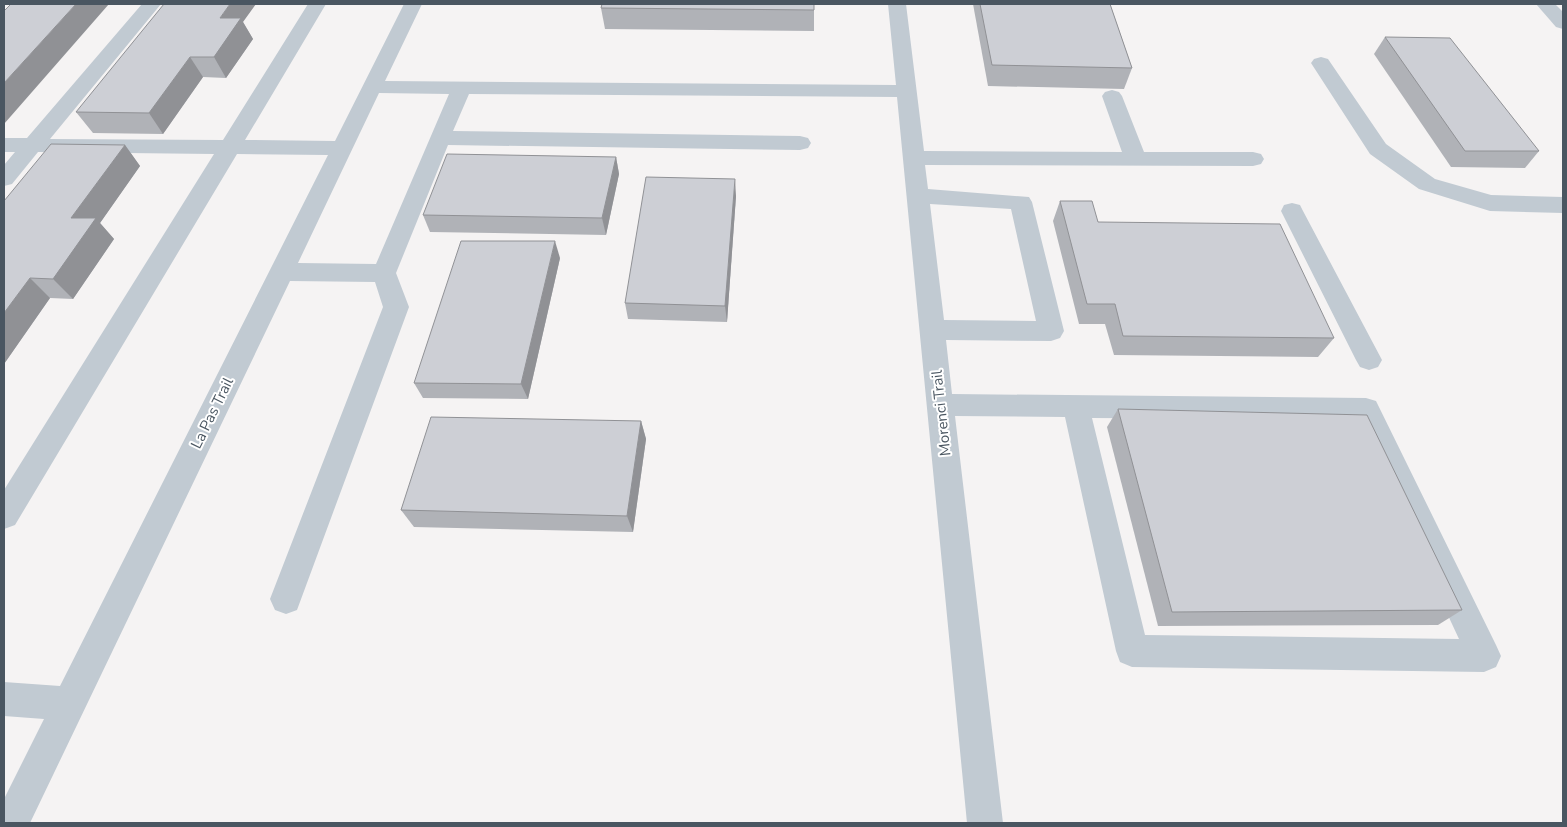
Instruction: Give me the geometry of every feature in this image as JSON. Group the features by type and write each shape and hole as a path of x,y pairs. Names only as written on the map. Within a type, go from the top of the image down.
{"street":[{"path":"4,180 152,4"},
{"path":"4,516 317,4"},
{"name":"La Pas Trail","path":"11,823 413,4"},
{"name":"Morenci Trail","path":"897,4 985,823"},
{"path":"1545,4 1563,23"},
{"path":"1320,63 1378,149 1427,184 1490,203 1563,205"},
{"path":"372,87 907,91"},
{"path":"286,599 396,307 384,273 461,88"},
{"path":"1112,96 1136,159"},
{"path":"440,138 800,143"},
{"path":"4,145 342,148"},
{"path":"914,158 1253,159"},
{"path":"918,196 1021,202 1051,331 932,330"},
{"path":"1292,211 1369,360"},
{"path":"281,272 384,273"},
{"path":"940,405 1076,406 1366,409 1484,656 1132,651 1076,406"},
{"path":"4,699 69,704"}],"building":[{"path":"11,4 76,4 4,83 4,11"},
{"path":"164,4 230,4 220,18 241,18 214,57 190,57 149,113 76,112"},
{"path":"602,4 814,4 814,10 601,8"},
{"path":"980,4 1110,4 1132,68 992,65"},
{"path":"1385,37 1450,38 1539,151 1465,151"},
{"path":"51,144 125,145 71,218 96,218 53,279 30,278 4,313 4,201"},
{"path":"447,154 616,157 602,218 423,215"},
{"path":"646,177 735,179 725,306 625,303"},
{"path":"1060,201 1092,201 1098,222 1280,224 1334,338 1123,336 1115,304 1087,304"},
{"path":"461,241 555,241 521,384 414,383"},
{"path":"1118,409 1367,415 1462,610 1172,612"},
{"path":"431,417 641,421 627,516 401,510"}]}
